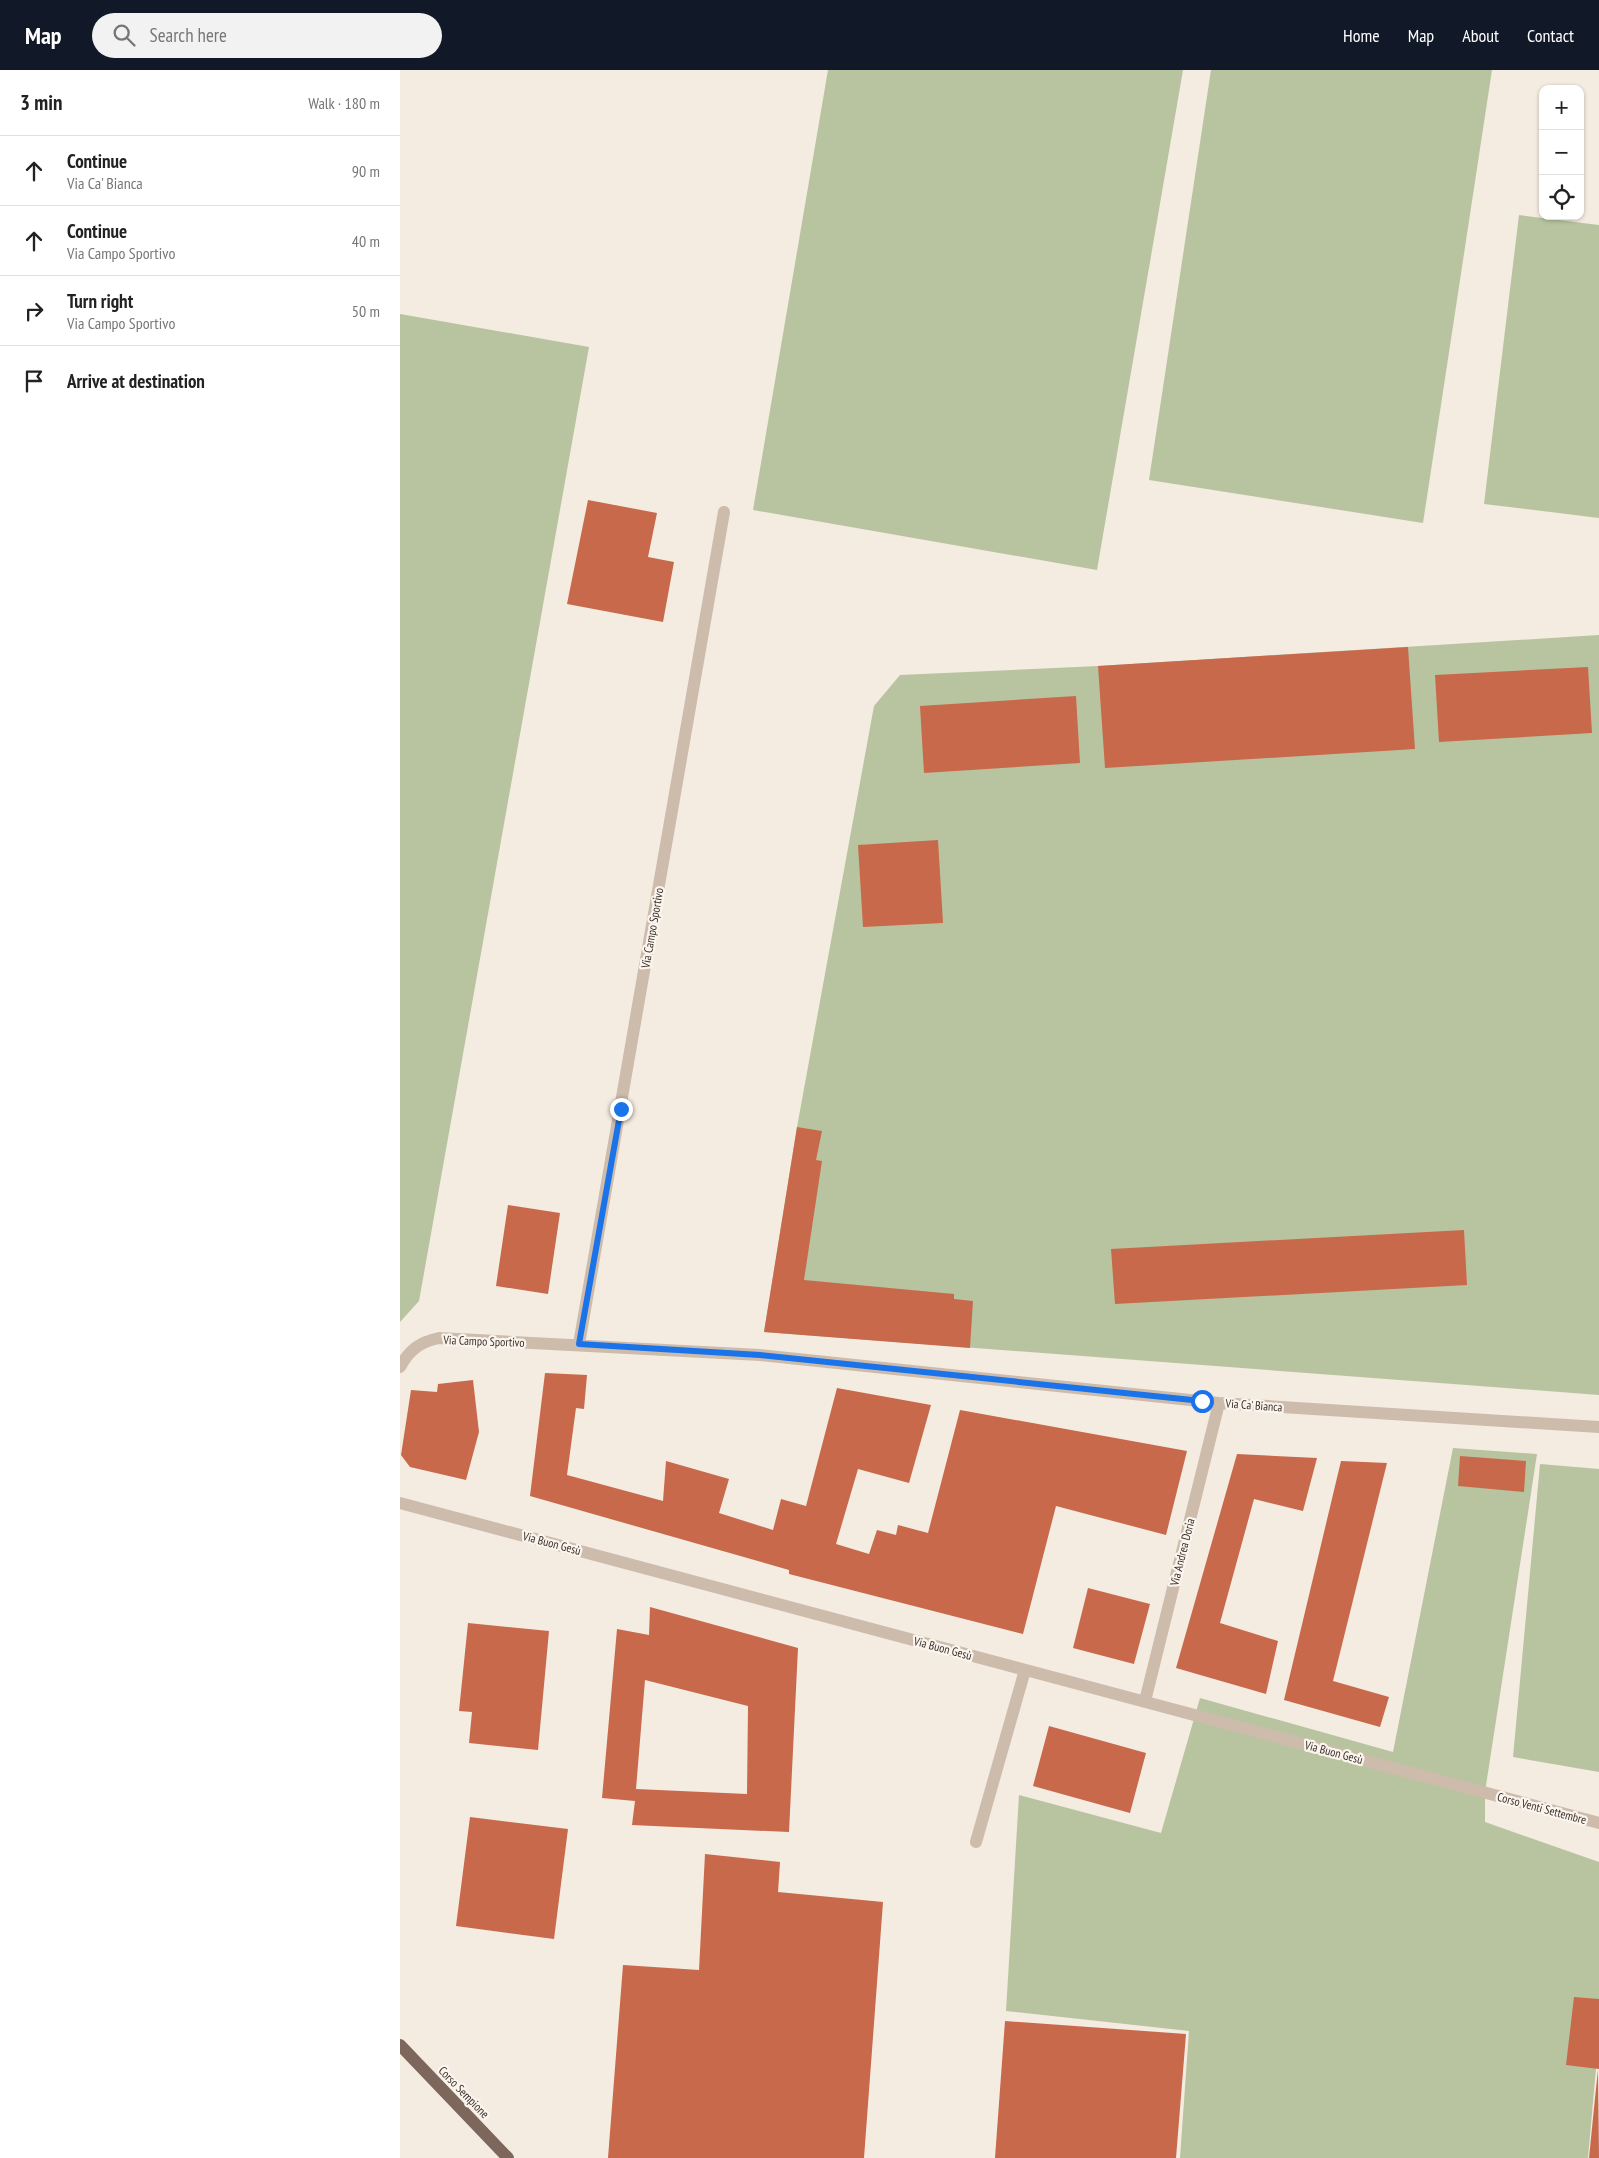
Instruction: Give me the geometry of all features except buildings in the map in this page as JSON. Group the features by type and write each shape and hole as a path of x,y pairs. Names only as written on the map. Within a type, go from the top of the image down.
{"main road":[{"name":"Corso Sempione","path":"400,2044 508,2158"}],"street":[{"name":"Via Campo Sportivo","path":"579,1344 724,512"},
{"name":"Via Campo Sportivo","path":"400,1367 414,1348 421,1343 439,1338 760,1355"},
{"name":"Via Ca' Bianca","path":"760,1355 1219,1403 1599,1427"},
{"name":"Via Andrea Doria","path":"1146,1701 1219,1403"},
{"name":"Via Buon Gesù","path":"400,1503 1486,1792"},
{"path":"976,1842 1025,1670"},
{"name":"Corso Venti Settembre","path":"1486,1792 1599,1823"}],"green space":[{"path":"828,70 1183,70 1097,570 753,510"},
{"path":"1211,70 1492,70 1423,523 1149,480"},
{"path":"1519,215 1539,218 1539,220 1559,220 1599,225 1599,518 1484,504"},
{"path":"400,314 589,347 419,1301 400,1322"},
{"path":"1599,635 1599,1395 764,1332 797,1127 874,706 900,675 1098,666"},
{"path":"1453,1448 1537,1454 1485,1792 1485,1822 1599,1862 1599,2035 1588,2158 1180,2158 1189,2031 1006,2011 1019,1795 1161,1833 1200,1698 1393,1752"},
{"path":"1540,1464 1599,1469 1599,1772 1513,1757"}],"route":[{"path":"621,1109 579,1344 760,1355 1202,1401"}]}
